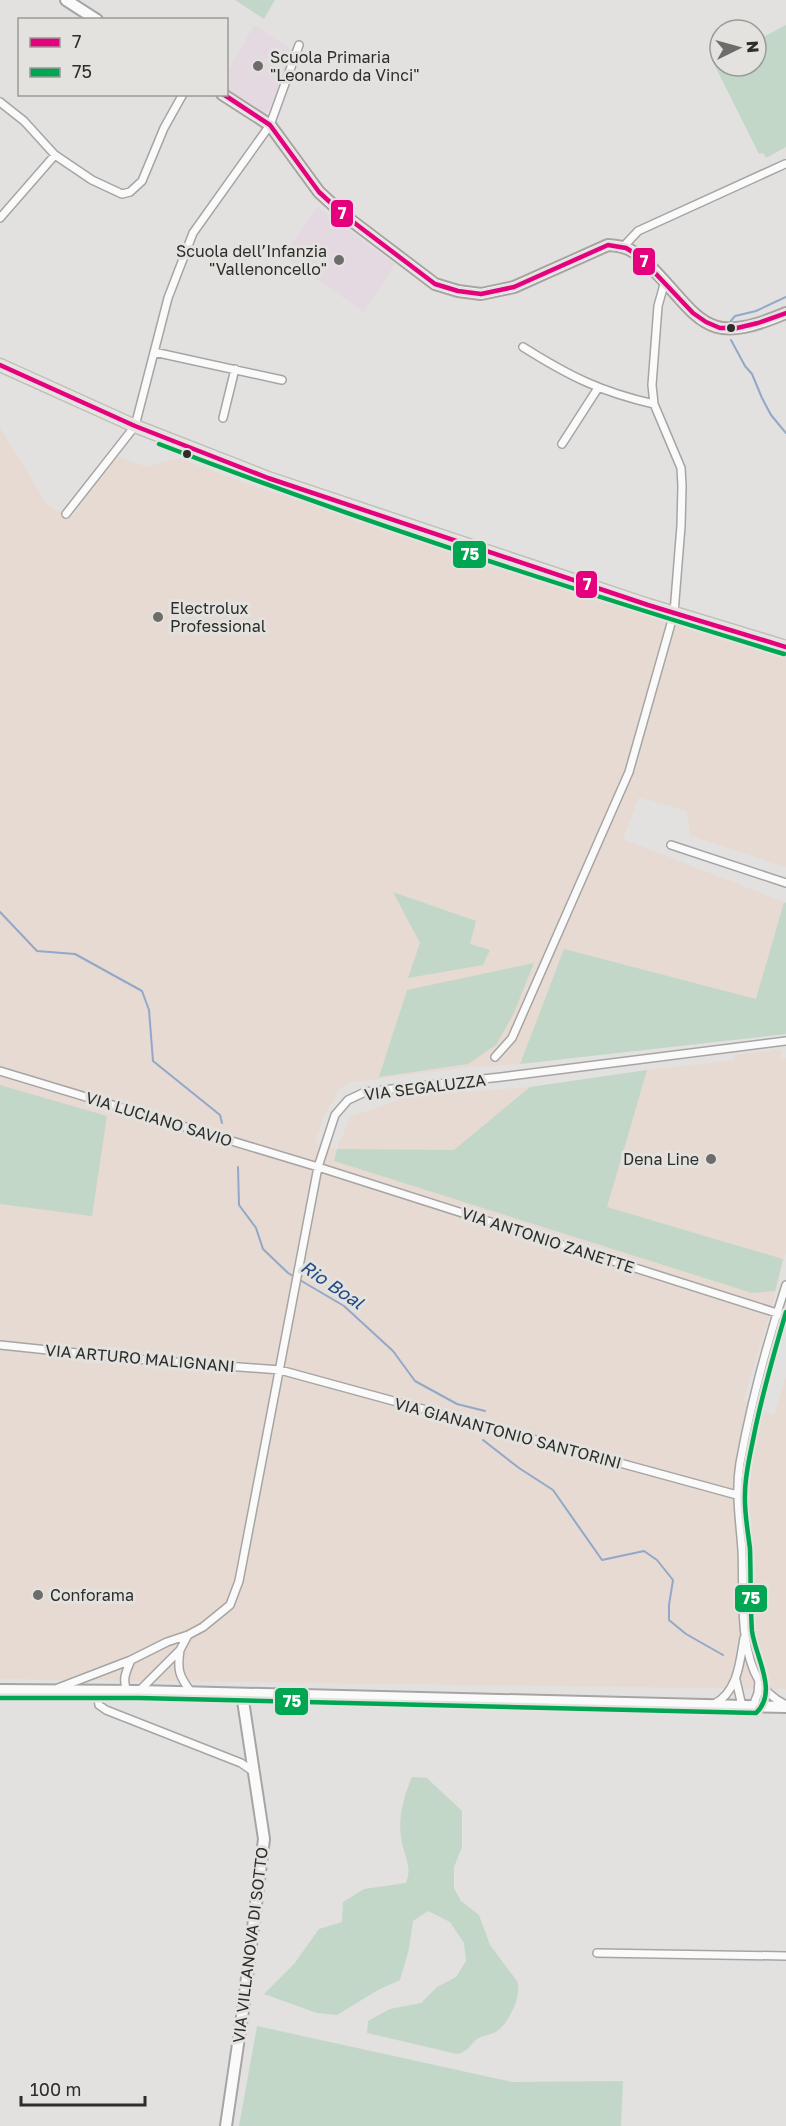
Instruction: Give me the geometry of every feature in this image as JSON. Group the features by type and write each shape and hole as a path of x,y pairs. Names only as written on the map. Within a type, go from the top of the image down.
{"main road":[{"path":"0,365 135,426 276,481 674,613 786,647"}],"street":[{"path":"66,0 94,18"},
{"path":"66,514 135,426 168,298 193,233 270,125 299,45"},
{"path":"0,102 24,121 56,155 106,187 122,194 130,192 142,181 164,128 182,96"},
{"path":"225,96 270,125 319,192 435,284 458,291 481,294 514,287 608,245 624,246 635,252 701,320 722,329 735,329 762,323 786,313"},
{"path":"0,218 56,155"},
{"path":"624,246 638,231 785,164"},
{"path":"495,1057 512,1038 629,772 674,613 683,504 682,477 681,468 654,404 654,350 658,306 665,282"},
{"path":"523,347 562,372 598,388 621,397 654,404"},
{"path":"154,352 282,380"},
{"path":"223,418 235,369"},
{"path":"562,444 598,388"},
{"path":"671,845 786,884"},
{"name":"VIA SEGALUZZA","path":"48,1690 131,1660 167,1642 188,1635 203,1627 230,1605 239,1581 318,1167 334,1115 348,1100 365,1092 786,1041"},
{"name":"VIA LUCIANO SAVIO","path":"0,1071 318,1167"},
{"name":"VIA ANTONIO ZANETTE","path":"318,1167 786,1316"},
{"path":"786,1285 752,1409 740,1464 737,1495 742,1548 745,1632 751,1662 759,1681 786,1706"},
{"name":"VIA ARTURO MALIGNANI","path":"0,1345 134,1359 280,1370"},
{"name":"VIA GIANANTONIO SANTORINI","path":"280,1370 737,1495"},
{"path":"711,1706 721,1701 736,1680 745,1632"},
{"name":"VIA SEGALUZZA","path":"133,1691 180,1650 188,1635"},
{"path":"180,1650 178,1665 180,1677 191,1692"},
{"path":"131,1660 124,1675 124,1683 133,1691"},
{"path":"736,1680 748,1706"},
{"path":"748,1706 758,1694 759,1681"},
{"path":"0,1690 191,1692 786,1706"},
{"path":"98,1691 99,1705 106,1710 241,1763 255,1772"},
{"name":"VIA VILLANOVA DI SOTTO","path":"225,2126 243,2010 264,1839 242,1694"},
{"path":"597,1953 786,1956"}],"shaded area":[{"name":"Scuola Primaria \"Leonardo da Vinci\"","path":"254,25 289,48 291,53 268,112 263,114 228,91 228,70"},
{"name":"Scuola dell’Infanzia \"Vallenoncello\"","path":"317,207 395,264 364,312 283,256"},
{"path":"0,428 47,504 57,511 72,516 117,456 147,467 179,458 241,482 786,658 786,867 691,836 686,811 639,797 623,839 786,903 786,1034 353,1082 340,1088 325,1114 315,1143 337,1149 350,1117 409,1096 530,1087 734,1060 735,1055 782,1049 780,1059 786,1058 786,1253 743,1401 774,1415 786,1377 786,1689 0,1679"}],"green space":[{"path":"235,0 275,0 264,19"},
{"path":"786,25 786,147 766,158 763,153 759,154 721,78 768,78 768,35"},
{"path":"393,892 476,921 470,944 490,950 483,965 408,978 420,943"},
{"path":"784,902 786,903 786,1034 520,1064 564,949 756,999"},
{"path":"534,963 513,1015 496,1045 468,1064 379,1077 407,990"},
{"path":"647,1070 607,1207 783,1259 775,1291 752,1293 334,1161 337,1149 454,1150 530,1087"},
{"path":"0,1085 107,1116 92,1216 0,1204"},
{"path":"412,1777 427,1778 462,1811 462,1847 454,1867 454,1888 461,1901 479,1915 490,1945 517,1981 518,1987 514,2008 502,2027 479,2038 457,2054 367,2033 368,2021 390,2009 421,2003 437,1987 456,1977 466,1961 464,1943 450,1922 428,1911 413,1921 409,1949 400,1980 378,1990 337,2015 317,2013 264,1994 294,1964 319,1929 342,1922 343,1902 364,1889 406,1883 408,1865 402,1843 400,1822 404,1799"},
{"path":"257,2026 512,2082 623,2081 621,2126 239,2126"}],"waterway":[{"path":"730,322 735,316 756,311 786,297"},
{"path":"731,340 752,374 771,415 786,433"},
{"name":"Rio Boal","path":"0,912 37,951 75,954 142,991 149,1010 153,1061 220,1115 222,1123"},
{"name":"Rio Boal","path":"238,1167 239,1205 256,1228 263,1249 288,1273 344,1306 393,1351 415,1381 457,1404 485,1411"},
{"name":"Rio Boal","path":"483,1440 519,1468 553,1490 602,1560 644,1551 657,1560 673,1580 669,1620 686,1634 723,1655"}],"transit line":[{"name":"7","path":"226,96 270,125 319,192 344,215 435,284 458,291 481,294 514,287 608,245 626,248 639,256 693,313 720,328 737,328 786,313"},
{"name":"7","path":"0,365 135,426 268,478 648,605 786,647"},
{"name":"75","path":"159,444 470,555 784,654"},
{"name":"75","path":"0,1698 139,1698 756,1713 763,1704 766,1684 752,1631 750,1549 745,1487 761,1404 786,1312"}],"place":[{"name":"Scuola Primaria \"Leonardo da Vinci\"","path":"258,66"},
{"name":"Scuola dell’Infanzia \"Vallenoncello\"","path":"339,260"},
{"name":"Electrolux Professional","path":"158,617"},
{"name":"Dena Line","path":"711,1159"},
{"name":"Conforama","path":"38,1595"}]}
